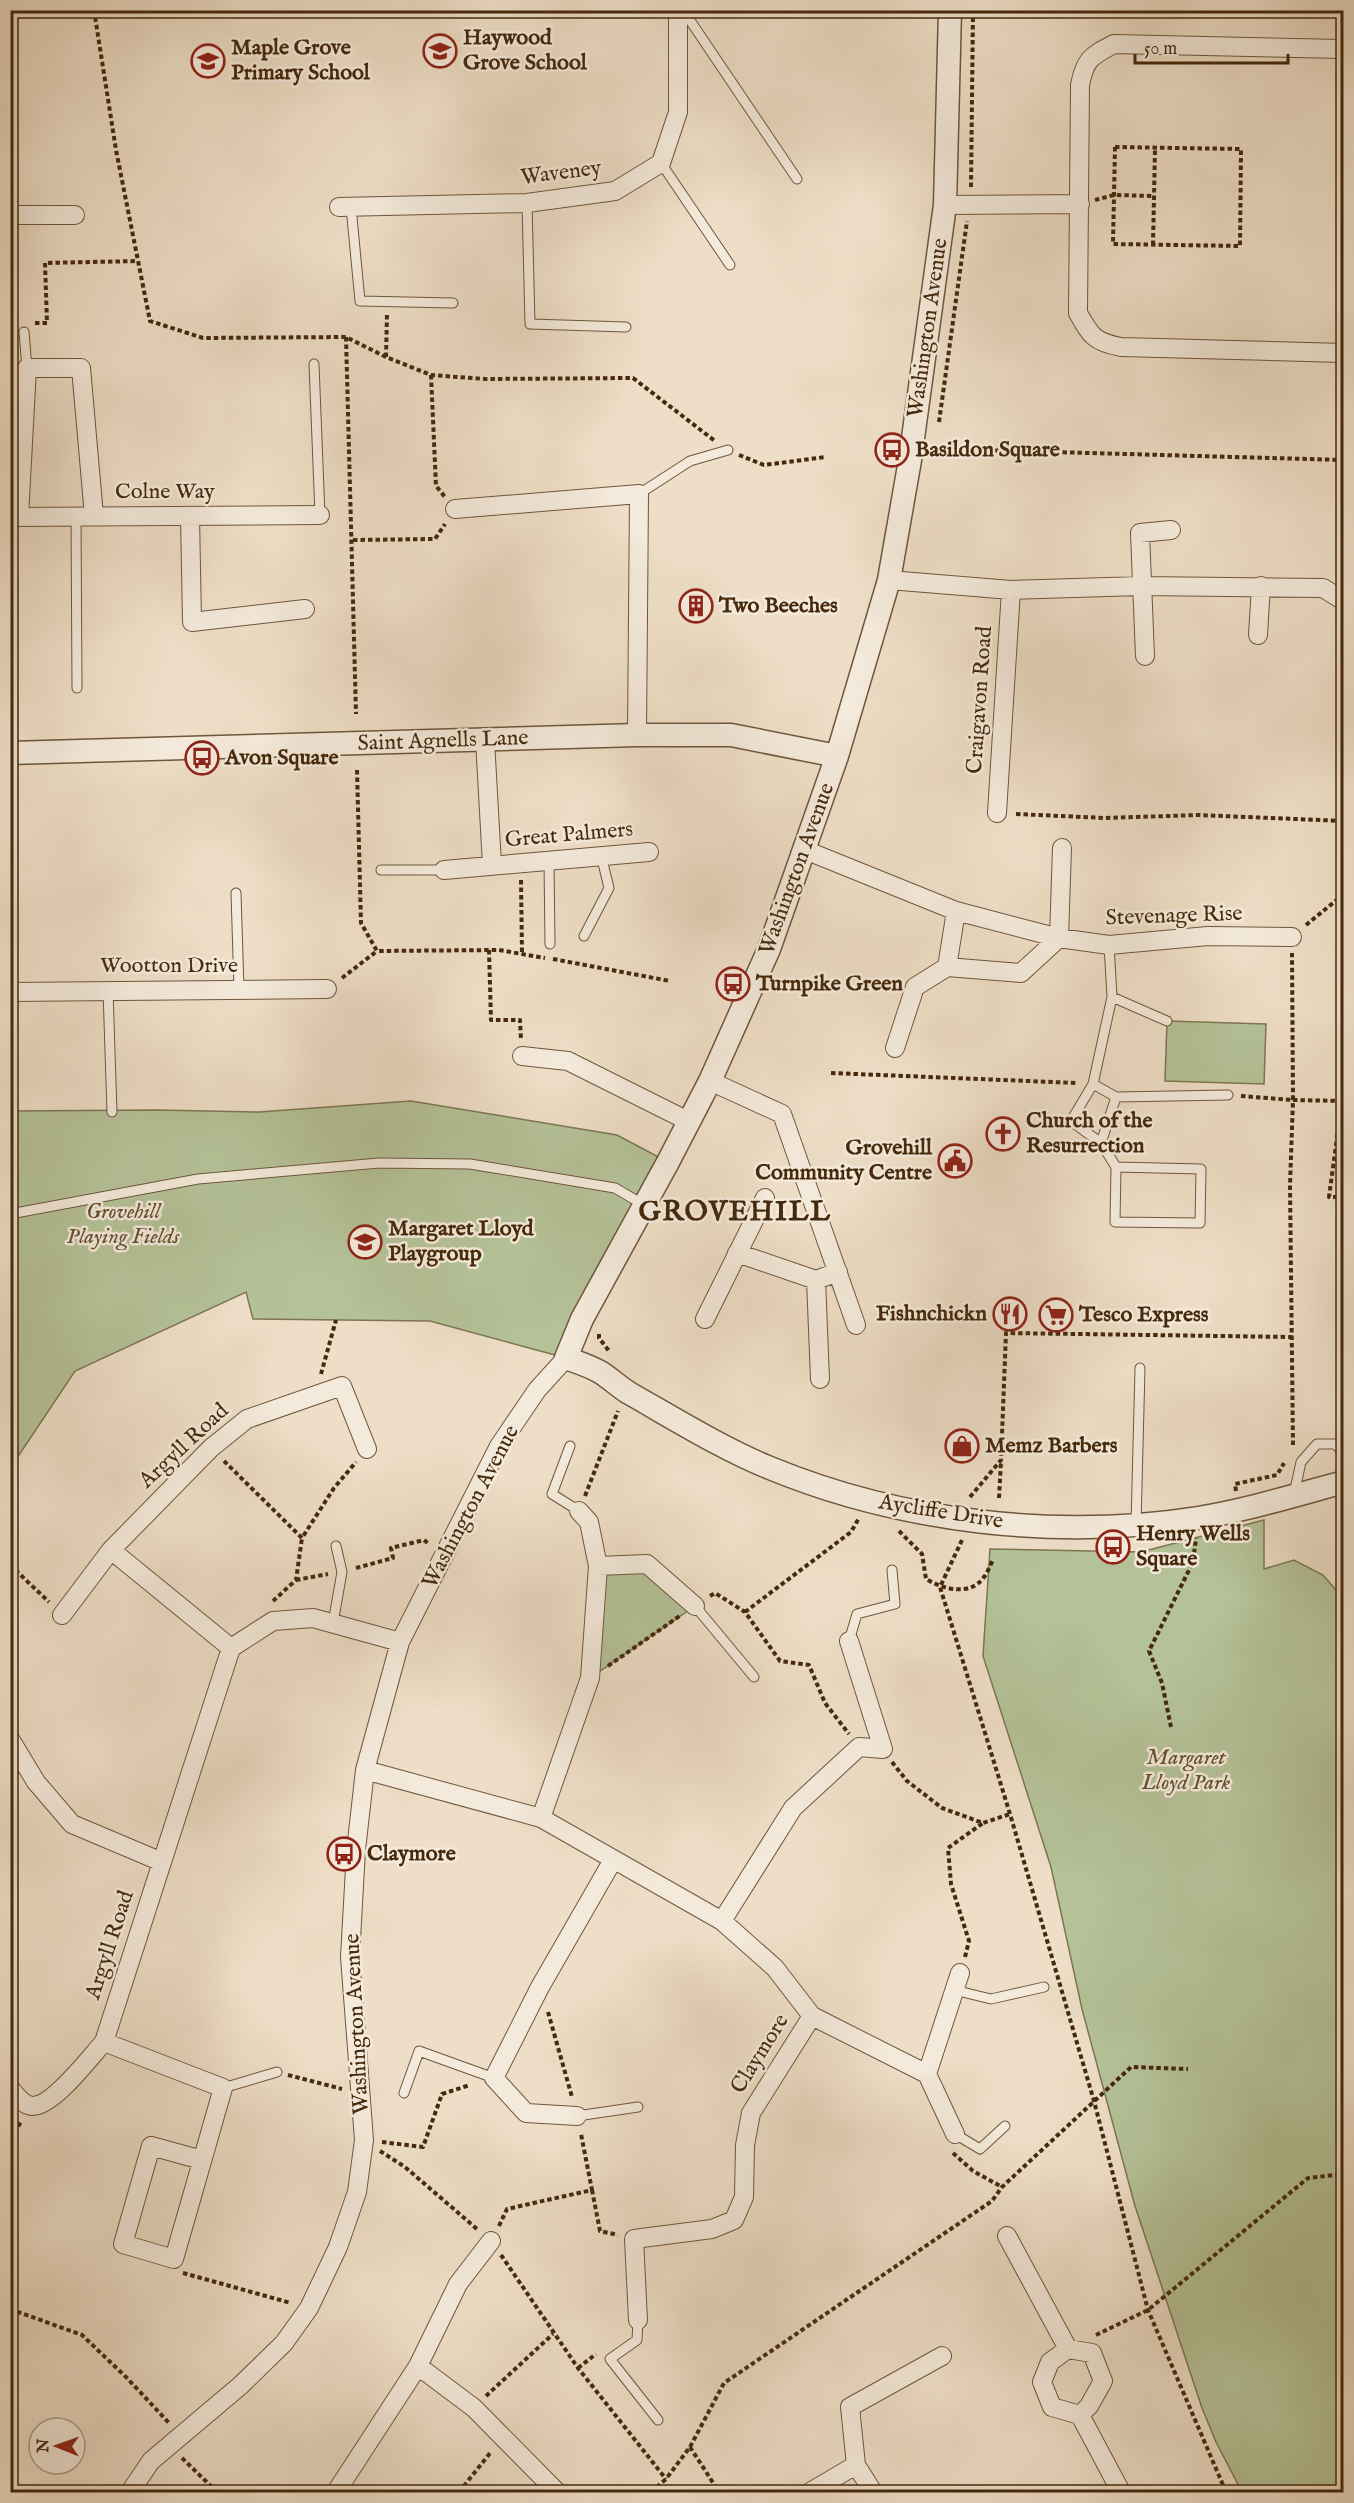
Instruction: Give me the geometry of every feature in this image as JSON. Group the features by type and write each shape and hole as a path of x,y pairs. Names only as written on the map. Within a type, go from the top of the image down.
{"street":[{"path":"661,163 678,112 678,10"},
{"name":"Washington Avenue","path":"130,2493 152,2461 248,2378 284,2343 309,2308 339,2247 357,2192 364,2140 350,1958 356,1850 365,1770 400,1642 499,1446 537,1390 566,1358 582,1319 710,1081 769,949 837,756 889,580 910,460 945,206 950,10"},
{"path":"1344,49 1114,44 1092,55 1083,67 1080,86 1078,313 1089,333 1101,343 1120,346 1344,352"},
{"name":"Waveney","path":"345,207 527,203 615,191 661,163"},
{"path":"945,206 1080,204"},
{"path":"10,215 75,215"},
{"path":"15,517 27,368 81,368 85,516"},
{"path":"455,509 639,494 638,735"},
{"name":"Colne Way","path":"15,517 320,514"},
{"path":"190,516 192,622 305,609"},
{"path":"1146,656 1140,533 1170,530"},
{"path":"889,580 1011,590 1141,586 1323,588 1341,600"},
{"path":"1258,635 1261,586"},
{"name":"Craigavon Road","path":"997,813 1011,590"},
{"name":"Saint Agnells Lane","path":"10,753 638,735 731,735 837,756"},
{"name":"Great Palmers","path":"485,740 492,865"},
{"path":"895,1048 915,987 947,967 1021,973 1059,938 1062,848"},
{"name":"Stevenage Rise","path":"805,850 956,910 1059,938 1109,945 1208,936 1292,937"},
{"name":"Great Palmers","path":"444,870 649,852"},
{"path":"947,967 956,910"},
{"name":"Wootton Drive","path":"10,992 327,989"},
{"path":"522,1056 568,1061 688,1121"},
{"path":"710,1081 782,1114 856,1325"},
{"path":"705,1319 765,1198"},
{"path":"737,1253 816,1280 838,1272"},
{"path":"816,1280 820,1379"},
{"name":"Aycliffe Drive","path":"566,1358 598,1371 626,1391 769,1468 869,1501 967,1520 1075,1528 1136,1525 1199,1518 1344,1482"},
{"name":"Argyll Road","path":"62,1615 111,1550 211,1448 247,1419 342,1386 367,1449"},
{"path":"541,1818 590,1678 598,1566 589,1522 579,1511"},
{"path":"111,1550 231,1648 273,1621 313,1618 400,1642"},
{"path":"598,1566 647,1564 695,1606"},
{"path":"722,1921 792,1808 859,1747 883,1749 849,1641"},
{"name":"Argyll Road","path":"10,2088 20,2101 31,2106 43,2103 60,2090 104,2042 231,1648"},
{"path":"10,1739 36,1782 72,1824 162,1862"},
{"name":"Claymore","path":"365,1770 541,1818 722,1921 775,1968 812,2016 927,2074"},
{"path":"577,2116 526,2113 494,2078 540,1987 613,1860"},
{"path":"955,2134 927,2074 957,1981"},
{"name":"Claymore","path":"634,2239 712,2229 734,2220 744,2197 745,2145 751,2113 812,2016"},
{"path":"104,2042 223,2088 174,2259 123,2244 151,2145 202,2160"},
{"path":"1007,2236 1068,2349"},
{"path":"634,2239 638,2320"},
{"path":"336,2493 418,2366 458,2284 491,2241"},
{"path":"1080,2415 1089,2406 1103,2381 1092,2353 1068,2349 1050,2362 1042,2382 1052,2407 1080,2415 1121,2493"},
{"path":"873,2493 856,2465 849,2407 942,2356"},
{"path":"418,2366 474,2408 557,2493"},
{"path":"810,2493 856,2465"}],"lane":[{"path":"683,10 797,178"},
{"path":"661,163 730,265"},
{"path":"527,203 530,324 626,327"},
{"path":"345,207 360,301 453,303"},
{"path":"26,327 27,368"},
{"path":"314,364 320,514"},
{"path":"639,494 690,460 728,450"},
{"path":"77,688 85,516"},
{"path":"584,936 609,888 601,855"},
{"path":"549,861 550,944"},
{"path":"381,870 444,870"},
{"path":"236,893 239,989"},
{"path":"1109,945 1112,997 1093,1084 1071,1121 1101,1143 1116,1167 1115,1222 1200,1223 1201,1169 1116,1167"},
{"path":"108,990 112,1112"},
{"path":"1112,997 1167,1021"},
{"path":"1093,1084 1116,1097 1228,1095"},
{"path":"1101,1143 1116,1097"},
{"path":"10,1214 198,1179 379,1163 470,1164 615,1188 644,1205"},
{"path":"1136,1525 1140,1368"},
{"path":"1293,1496 1301,1462 1317,1444 1335,1444 1344,1453"},
{"path":"570,1446 552,1494 579,1511"},
{"path":"333,1623 342,1572 336,1546"},
{"path":"849,1641 857,1614 895,1604 892,1570"},
{"path":"695,1606 754,1677"},
{"path":"957,1981 991,1999 1044,1987"},
{"path":"404,2093 419,2051 494,2078"},
{"path":"223,2088 277,2072"},
{"path":"577,2116 638,2107"},
{"path":"955,2134 980,2149 1005,2126"},
{"path":"638,2320 637,2340 610,2359 658,2421"}],"path":[{"path":"10,12 28,10"},
{"path":"1114,147 1241,149 1240,246 1113,244 1114,195 1114,147"},
{"path":"1153,245 1155,148"},
{"path":"1114,195 1154,196"},
{"path":"26,327 47,323 45,263 138,261"},
{"path":"386,357 387,302"},
{"path":"346,337 356,714"},
{"path":"353,540 435,539 455,509 436,486 431,375"},
{"path":"980,450 1342,460 1341,600"},
{"path":"357,770 361,923 377,951"},
{"path":"997,813 1105,818 1198,815 1344,821"},
{"path":"521,880 522,954"},
{"path":"1293,1445 1290,1185 1293,1100 1292,937 1344,894"},
{"path":"489,950 491,1020 520,1020 522,1056"},
{"path":"327,989 377,951 489,950 670,981"},
{"path":"831,1073 1093,1084"},
{"path":"1344,1082 1329,1197 1344,1197"},
{"path":"1228,1095 1343,1101"},
{"path":"316,1395 336,1320"},
{"path":"999,1498 1006,1333 1292,1337"},
{"path":"579,1511 626,1391"},
{"path":"1289,1453 1298,1441"},
{"path":"211,1448 302,1538"},
{"path":"296,1580 302,1538 334,1488 367,1449"},
{"path":"970,1497 1001,1460"},
{"path":"1239,1509 1235,1484 1277,1475 1286,1461"},
{"path":"745,1612 851,1532 869,1501"},
{"path":"1171,1727 1162,1683 1149,1651 1193,1562 1199,1518"},
{"path":"273,1621 266,1608 296,1580 342,1572 393,1558 391,1548 424,1540 445,1554"},
{"path":"962,1540 940,1587 1010,1814 1094,2101 1148,2310 1226,2493"},
{"path":"940,1587 964,1590 983,1579 993,1560"},
{"path":"10,1565 62,1615"},
{"path":"883,1749 907,1781 942,1808 983,1823"},
{"path":"957,1981 969,1941 951,1884 948,1848 983,1823 1010,1814"},
{"path":"540,1987 577,2116 600,2231 634,2239"},
{"path":"651,2493 666,2479 690,2447 724,2383 992,2200 1002,2187 1131,2067 1188,2069"},
{"path":"277,2072 360,2094"},
{"path":"364,2140 423,2147 442,2094 494,2078"},
{"path":"955,2134 952,2152 973,2171 1002,2187"},
{"path":"364,2140 405,2167 491,2241 553,2334 666,2479"},
{"path":"1068,2349 1148,2310 1308,2178 1344,2174"},
{"path":"491,2241 507,2209 592,2190"},
{"path":"174,2259 185,2275 309,2308"},
{"path":"10,2309 82,2335 126,2377 217,2493"},
{"path":"474,2408 553,2334"},
{"path":"459,2493 502,2437"},
{"path":"690,2447 719,2493"}],"green space":[{"path":"1167,1021 1266,1024 1264,1084 1165,1081"},
{"name":"Grovehill Playing Fields","path":"411,1101 617,1135 668,1162 566,1358 430,1321 253,1319 246,1292 75,1371 11,1467 11,1111 259,1112"},
{"name":"Margaret Lloyd Park","path":"1264,1520 1264,1569 1294,1560 1323,1575 1343,1598 1343,2492 1242,2492 1216,2442 1202,2408 1135,2206 1082,2009 1051,1867 983,1656 990,1549 1141,1552"},
{"path":"647,1564 695,1606 590,1678 598,1566"}],"place":[{"name":"Haywood Grove School","path":"440,51"},
{"name":"Maple Grove Primary School","path":"208,61"},
{"name":"Basildon Square","path":"892,450"},
{"name":"Two Beeches","path":"696,606"},
{"name":"Avon Square","path":"202,758"},
{"name":"Turnpike Green","path":"733,984"},
{"name":"Church of the Resurrection","path":"1003,1134"},
{"name":"Grovehill Community Centre","path":"955,1161"},
{"name":"Margaret Lloyd Playgroup","path":"365,1242"},
{"name":"Fishnchickn","path":"1010,1314"},
{"name":"Tesco Express","path":"1056,1315"},
{"name":"Memz Barbers","path":"962,1446"},
{"name":"Henry Wells Square","path":"1113,1547"},
{"name":"Claymore","path":"344,1854"}],"district":[{"name":"GROVEHILL","path":"735,1212"}]}
